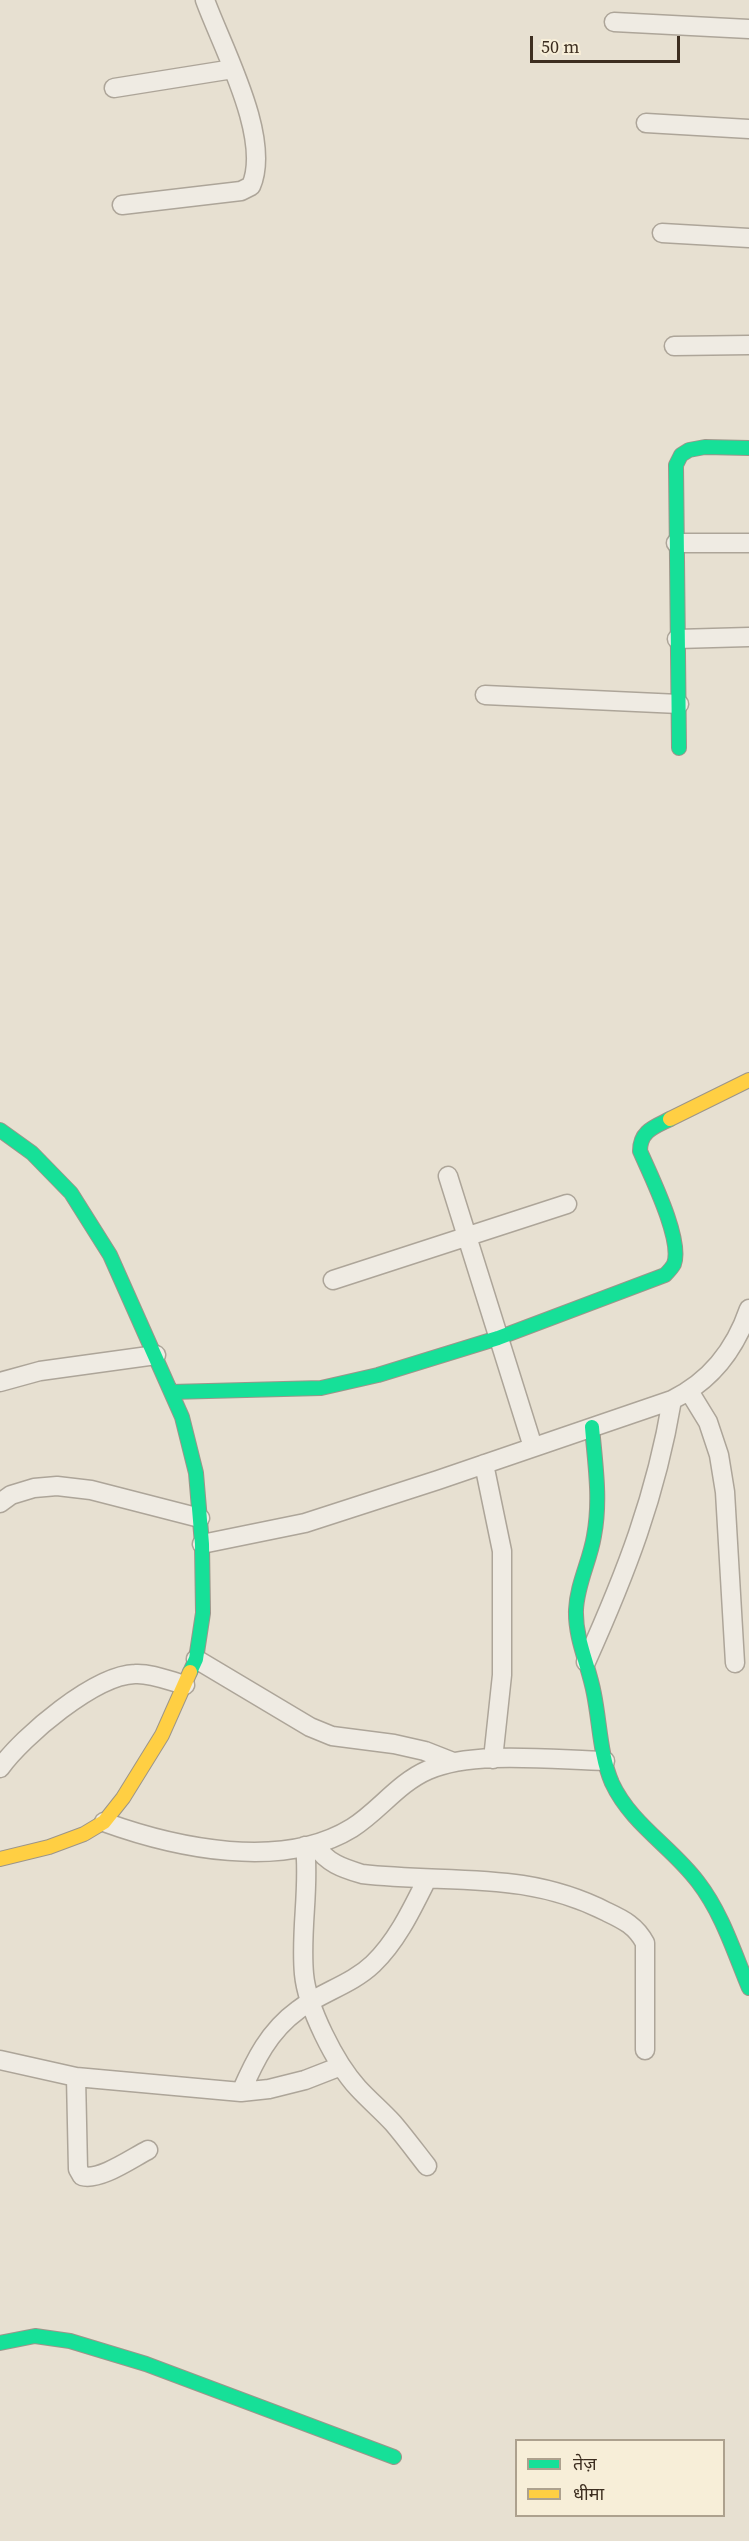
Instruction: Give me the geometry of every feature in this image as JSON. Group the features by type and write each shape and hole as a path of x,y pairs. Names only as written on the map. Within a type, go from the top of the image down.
{"street":[{"path":"122,205 241,190 251,186 256,175 251,122 244,92 205,0"},
{"path":"614,22 749,29"},
{"path":"114,88 233,69"},
{"path":"646,123 749,129"},
{"path":"662,233 749,238"},
{"path":"674,346 749,345"},
{"path":"679,748 675,474 682,453 693,448 749,448"},
{"path":"676,543 749,543"},
{"path":"678,639 749,637"},
{"path":"485,695 679,704"},
{"path":"171,1392 321,1388 378,1375 498,1338 665,1275 674,1263 676,1248 672,1232 640,1151 640,1141 646,1131 749,1080"},
{"path":"0,1130 32,1153 71,1193 110,1255 156,1355 182,1417 196,1473 202,1544 203,1614 196,1659 162,1735 123,1798 104,1822 84,1834 49,1847 0,1859"},
{"path":"448,1176 533,1447"},
{"path":"333,1280 567,1204"},
{"path":"202,1544 305,1523 672,1400 689,1391 722,1363 742,1330 749,1309"},
{"path":"0,1382 40,1371 156,1355"},
{"path":"689,1391 708,1422 719,1455 725,1492 735,1663"},
{"path":"586,1662 623,1580 651,1499 672,1400"},
{"path":"592,1427 598,1509 597,1526 576,1609 578,1629 594,1693 605,1761 611,1782 621,1800 675,1855 697,1880 711,1902 749,1988"},
{"path":"484,1464 502,1551 502,1675 493,1759"},
{"path":"0,1503 11,1496 34,1488 57,1486 91,1490 200,1518"},
{"path":"196,1659 310,1727 332,1736 394,1744 425,1751 453,1762"},
{"path":"0,1768 33,1734 97,1685 120,1675 138,1673 185,1685"},
{"path":"104,1822 137,1834 186,1845 255,1852 310,1846 333,1839 354,1827 407,1782 428,1770 453,1762 493,1759 605,1761"},
{"path":"310,1846 339,1867 362,1874 513,1883 545,1888 583,1900 629,1923 639,1931 645,1943 645,2050"},
{"path":"310,1846 302,1937 304,1977 310,2003 341,2066 358,2088 393,2123 427,2166"},
{"path":"241,2092 258,2053 273,2032 299,2009 348,1983 372,1965 392,1942 411,1911 426,1879"},
{"path":"0,2060 76,2077 241,2092 269,2089 296,2082 341,2066"},
{"path":"76,2077 78,2169 82,2176 89,2178 100,2175 148,2150"},
{"path":"0,2343 35,2336 70,2341 146,2364 394,2457"}],"traffic: fast":[{"path":"679,748 676,465 681,455 689,450 705,447 749,448"},
{"path":"171,1392 321,1388 378,1375 498,1338 665,1275 674,1264 676,1253 674,1239 658,1191 640,1151 645,1134 653,1127 670,1119"},
{"path":"0,1130 32,1153 71,1193 110,1255 182,1417 196,1473 202,1544 203,1613 196,1659 190,1672"},
{"path":"592,1427 597,1481 596,1522 577,1600 576,1621 592,1684 605,1762 620,1798 641,1823 688,1869 706,1894 727,1933 749,1988"},
{"path":"0,2343 35,2336 70,2341 146,2364 394,2457"}],"traffic: slow":[{"path":"670,1119 749,1080"},
{"path":"0,1859 49,1847 84,1834 104,1822 123,1798 162,1735 190,1672"}]}
